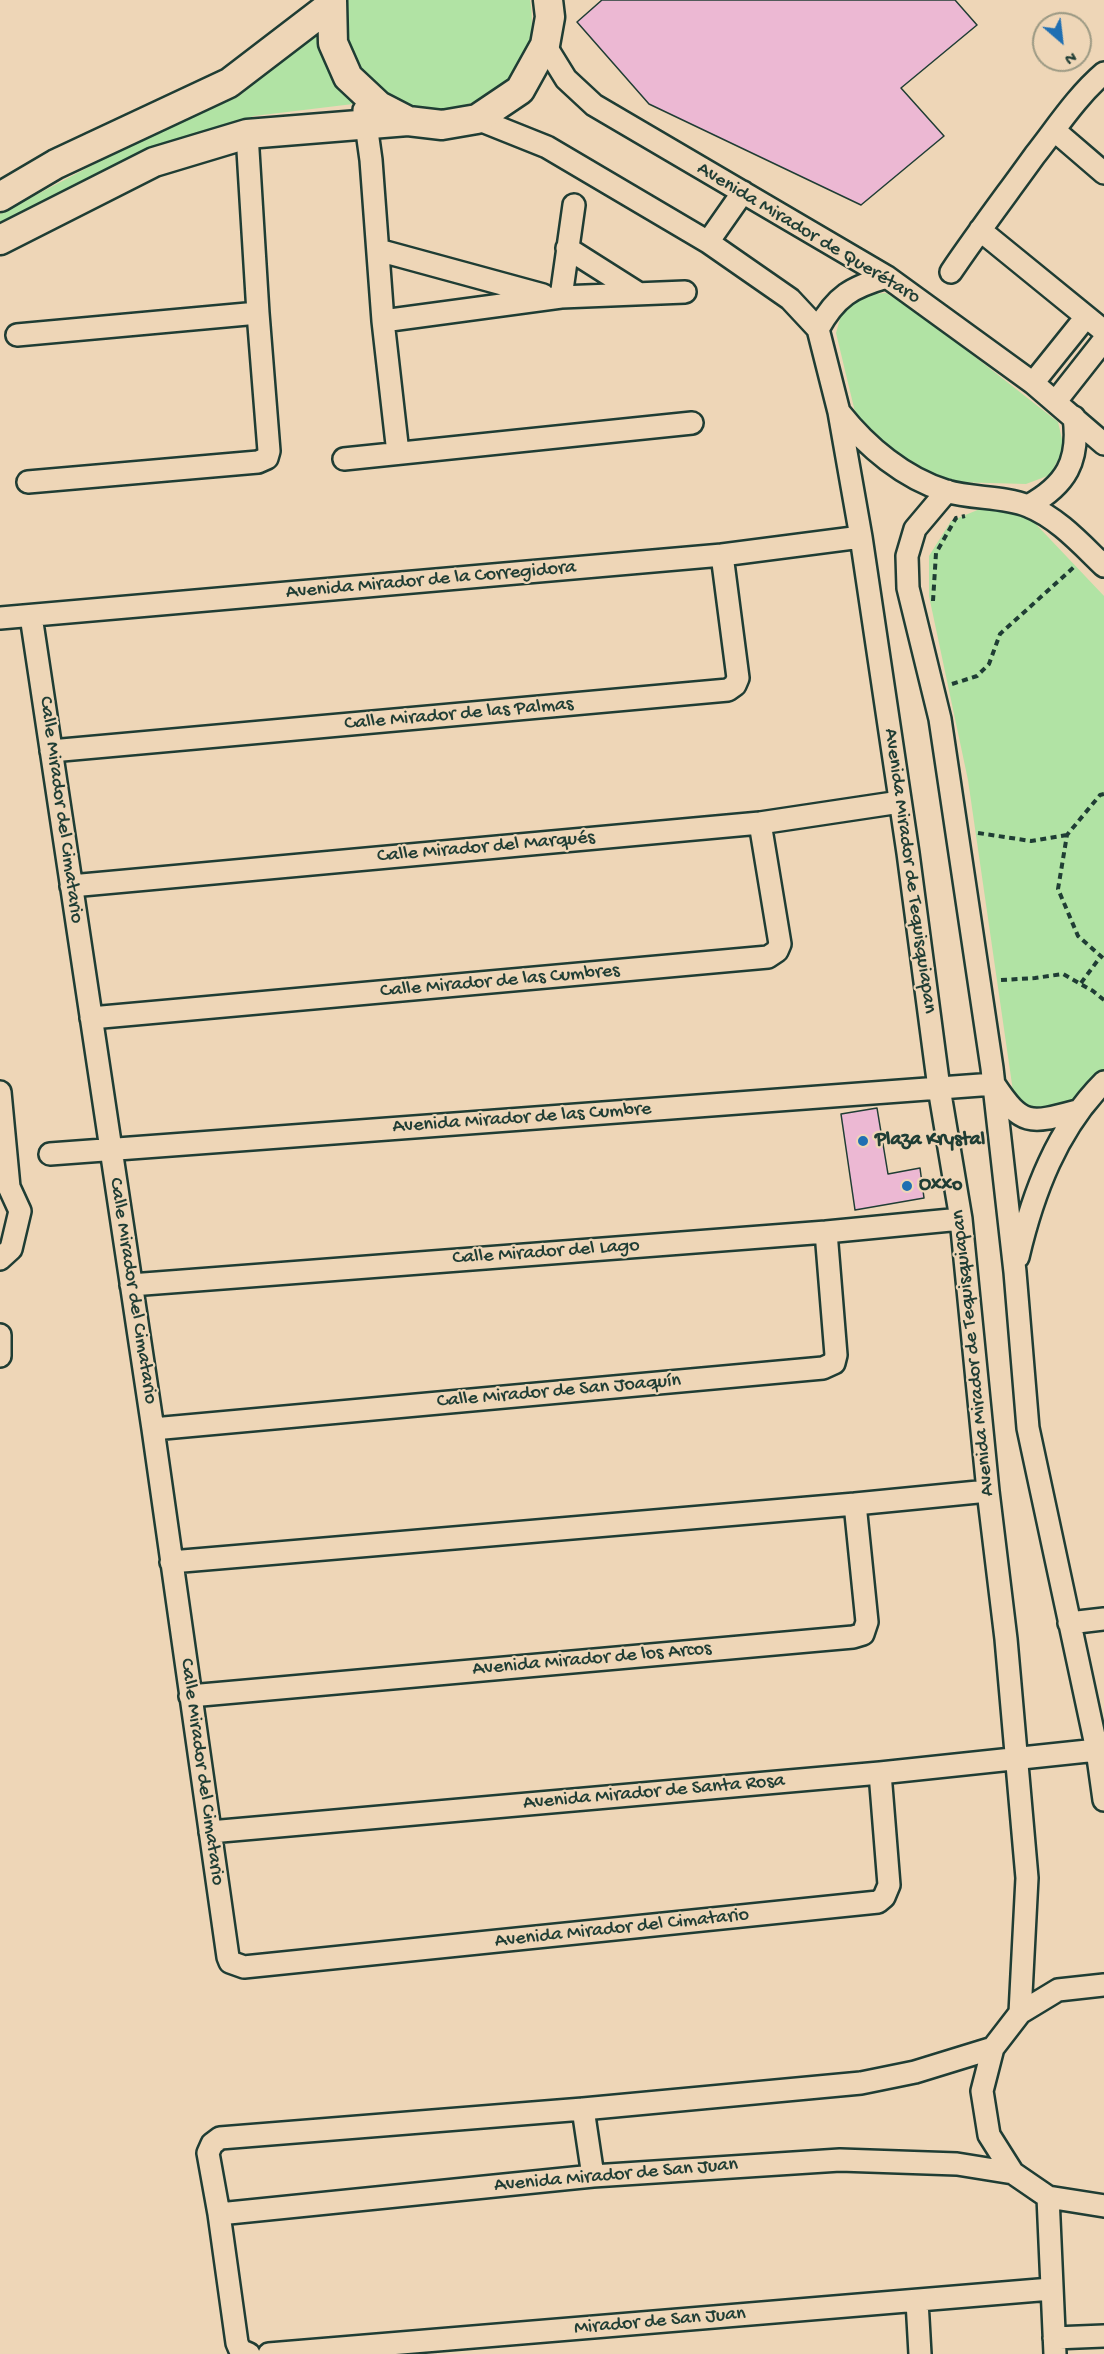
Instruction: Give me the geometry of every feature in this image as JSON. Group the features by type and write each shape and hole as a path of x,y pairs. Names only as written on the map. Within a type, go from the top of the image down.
{"street":[{"path":"0,240 154,162 247,134 408,121 442,125 477,119 520,90 545,45 550,17 548,0"},
{"path":"331,3 333,43 348,77 379,106 408,121"},
{"path":"0,196 56,164 229,83 331,3"},
{"name":"Avenida Mirador de Querétaro","path":"545,45 566,79 594,105 887,277 1033,383 1104,444"},
{"path":"951,272 1054,130 1091,85 1104,73"},
{"path":"362,91 383,321 398,453"},
{"path":"477,119 548,147 708,242 790,298 818,329 839,412 859,437 905,472 947,491 1028,506 1062,526 1104,566"},
{"path":"1054,130 1104,173"},
{"path":"28,482 258,462 267,458 269,451 247,134"},
{"path":"708,242 743,192"},
{"path":"557,297 574,205"},
{"path":"980,230 1104,332"},
{"path":"567,248 638,292"},
{"path":"378,250 557,297"},
{"path":"818,329 828,310 842,296 865,284 887,277"},
{"path":"383,321 557,297 638,292 685,292"},
{"path":"18,335 258,313"},
{"path":"1033,383 1086,317"},
{"path":"1056,401 1104,340"},
{"name":"Avenida Mirador de Tequisquiapan","path":"839,412 861,537 939,1088 961,1219 988,1491 1006,1640 1027,1878 1020,2013"},
{"path":"1028,506 1047,495 1063,479 1073,459 1077,437 1074,417"},
{"path":"344,459 692,423"},
{"path":"947,491 915,529 907,556 908,588 940,719 994,1084 1015,1272 1028,1428 1096,1750 1104,1800"},
{"name":"Avenida Mirador de la Corregidora","path":"0,618 722,555 861,537"},
{"name":"Calle Mirador de las Palmas","path":"51,751 728,690 735,685 738,678 722,555"},
{"name":"Calle Mirador del Cimatario","path":"31,616 153,1429 228,1957 234,1964"},
{"name":"Calle Mirador del Marqués","path":"71,886 760,823 900,802"},
{"name":"Calle Mirador de las Cumbres","path":"91,1018 768,957 777,951 780,944 760,823"},
{"path":"1015,1272 1024,1230 1055,1149 1077,1111 1104,1082"},
{"path":"994,1084 1014,1111 1023,1118 1047,1119 1077,1111"},
{"name":"Avenida Mirador de las Cumbre","path":"50,1154 994,1084"},
{"path":"0,1093 5,1194 20,1210 11,1249 0,1259"},
{"name":"Calle Mirador del Lago","path":"131,1285 826,1232 961,1219"},
{"name":"Calle Mirador de San Joaquín","path":"153,1429 823,1368 834,1363 836,1354 826,1232"},
{"path":"0,1335 2,1346 0,1356"},
{"path":"171,1563 988,1491"},
{"name":"Avenida Mirador de los Arcos","path":"190,1696 853,1637 863,1634 867,1622 855,1504"},
{"path":"1069,1623 1104,1619"},
{"name":"Avenida Mirador de Santa Rosa","path":"210,1832 880,1773 1096,1750"},
{"name":"Avenida Mirador del Cimatario","path":"234,1964 244,1967 878,1902 884,1897 889,1886 880,1773"},
{"path":"1104,1985 1058,1990 1020,2013 993,2048 982,2091 989,2135 1013,2173 1048,2197 1104,2206"},
{"path":"249,2354 240,2350 237,2343 208,2153 212,2144 220,2138 583,2109 861,2083 915,2072 993,2048"},
{"path":"583,2109 593,2176"},
{"name":"Avenida Mirador de San Juan","path":"219,2214 593,2176 840,2160 957,2164 1013,2173"},
{"path":"1048,2197 1055,2346 1104,2336"},
{"name":"Mirador de San Juan","path":"269,2354 1051,2289"},
{"path":"917,2301 920,2354"}],"path":[{"path":"933,610 936,553 956,518 975,512"},
{"path":"952,684 977,676 988,664 1000,634 1076,565"},
{"path":"949,674 954,694"},
{"path":"1081,983 1102,957 1078,936 1058,889 1067,835 1100,795 1104,794"},
{"path":"976,822 980,844"},
{"path":"978,833 1031,841 1067,835"},
{"path":"1000,968 1003,989"},
{"path":"1001,980 1064,974 1104,1000"}],"green space":[{"path":"346,0 530,0 530,40 515,72 489,94 457,107 423,108 390,97 363,74 345,32"},
{"path":"318,31 330,73 353,104 254,116 147,151 0,229 0,214 140,140 238,97"},
{"path":"886,293 923,316 1058,422 1064,448 1050,475 1026,484 953,482 899,461 856,416 836,333 843,308 861,295"},
{"path":"987,506 1031,519 1104,596 1104,1075 1063,1114 1046,1118 1015,1105 968,780 929,596 929,556 951,521"}],"building":[{"path":"602,0 955,0 977,25 901,88 944,136 861,205 649,104 577,22"},
{"name":"Plaza Krystal","path":"877,1108 888,1174 920,1168 924,1198 855,1210 841,1114"}],"place":[{"name":"Plaza Krystal","path":"863,1141"},
{"name":"Oxxo","path":"907,1186"}]}
